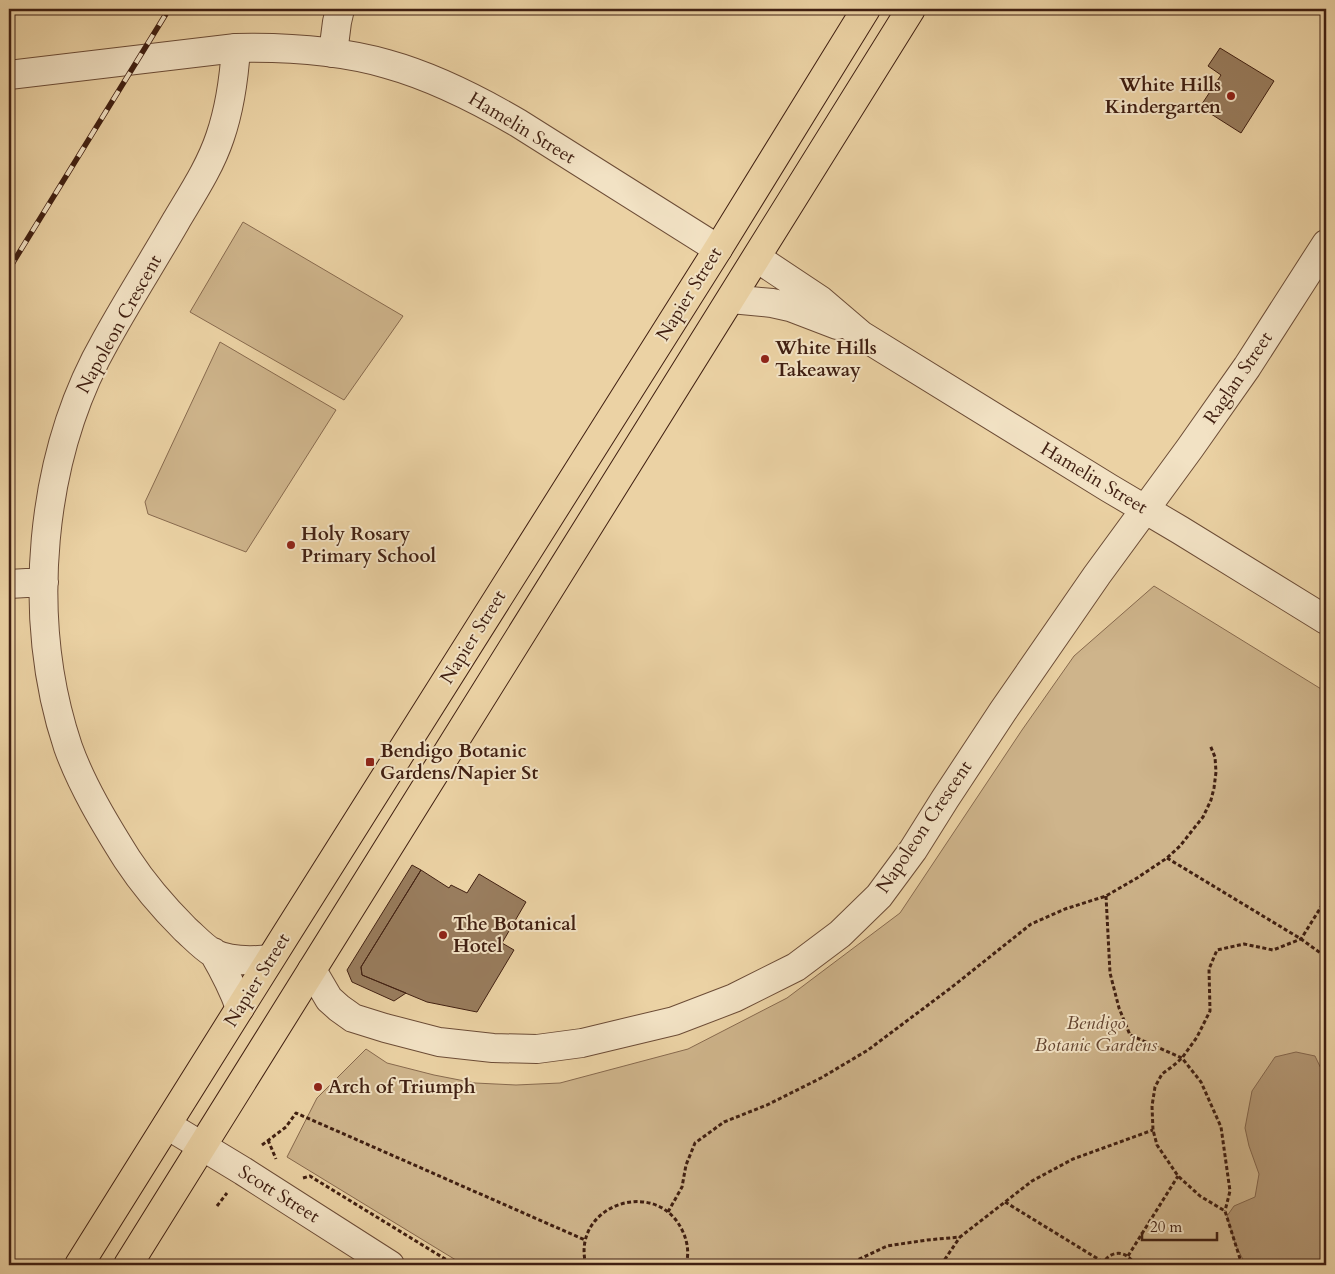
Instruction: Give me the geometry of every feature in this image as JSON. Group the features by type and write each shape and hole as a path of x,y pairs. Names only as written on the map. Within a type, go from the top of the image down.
{"highway":[{"name":"Napier Street","path":"79,1265 718,249 866,9"},
{"name":"Napier Street","path":"128,1265 911,9"},
{"name":"Hamelin Street","path":"718,249 757,258"}],"street":[{"path":"333,53 340,9"},
{"name":"Hamelin Street","path":"9,76 236,48 281,48 333,53 386,64 439,82 466,94 518,123 718,249"},
{"name":"Napoleon Crescent","path":"236,48 232,95 221,136 212,158 105,342 76,402 54,483 47,525 44,608 47,650 54,696 69,748 80,774 113,836 147,888 198,941 213,952 235,960 270,960"},
{"name":"Raglan Street","path":"1144,509 1247,367 1326,244"},
{"name":"Hamelin Street","path":"757,258 820,300 861,335 1326,620"},
{"name":"Hamelin Street","path":"731,299 772,303 790,307 861,335"},
{"name":"Napoleon Crescent","path":"312,970 329,999 353,1018 439,1042 493,1048 537,1049 582,1043 674,1021 734,998 796,967 840,934 879,896 913,850 1003,711 1144,509"},
{"path":"9,584 44,582"},
{"name":"Napoleon Crescent","path":"213,952 226,973 240,1008"},
{"name":"Scott Street","path":"167,1125 390,1265"}],"path":[{"path":"668,1212 682,1187 686,1165 695,1143 724,1122 767,1105 821,1078 868,1050 952,987 1031,924 1065,909 1106,896 1138,878 1167,858 1191,832 1203,816 1211,800 1216,772 1215,757 1210,745"},
{"path":"1167,858 1301,939 1326,957"},
{"path":"1106,896 1110,973 1119,1008 1130,1035 1182,1058 1201,1082 1220,1128 1230,1191 1225,1211 1242,1265"},
{"path":"1225,1211 1200,1196 1178,1176 1157,1146 1153,1130 1152,1106 1155,1087 1162,1074 1182,1058 1197,1037 1210,1011 1209,969 1217,950 1244,944 1273,950 1301,939 1326,899"},
{"path":"262,1145 286,1127 296,1113 585,1240"},
{"path":"940,1265 960,1237 1032,1180 1072,1159 1153,1130"},
{"path":"268,1140 278,1163"},
{"path":"299,1177 310,1176 454,1265"},
{"path":"1128,1256 1178,1176"},
{"path":"217,1206 227,1193"},
{"path":"586,1265 584,1258 585,1240 592,1225 604,1212 619,1204 636,1201 653,1204 668,1212 680,1225 687,1241 688,1259 686,1265"},
{"path":"1005,1202 1103,1264 1112,1255 1123,1254 1128,1256 1135,1265"},
{"path":"847,1265 887,1246 960,1237"}],"green space":[{"path":"243,222 403,316 344,400 190,312"},
{"path":"220,342 336,410 246,552 148,514 145,502"},
{"name":"Bendigo Botanic Gardens","path":"1154,586 1326,692 1326,1265 464,1265 287,1157 317,1098 366,1049 387,1063 475,1083 516,1085 560,1083 688,1049 787,998 900,913 1022,730 1074,656"}],"shaded area":[{"path":"1296,1052 1315,1056 1326,1079 1326,1265 1246,1265 1236,1246 1227,1216 1234,1206 1255,1197 1259,1174 1245,1128 1252,1091 1275,1057"}],"building":[{"path":"1220,48 1274,81 1241,133 1200,107 1221,75 1208,66"},
{"path":"412,865 421,870 361,967 362,975 406,993 394,1001 352,982 347,970"},
{"name":"The Botanical Hotel","path":"421,870 449,888 451,885 467,893 479,874 526,902 502,943 514,950 477,1012 427,1002 362,975 361,967"}],"railway":[{"path":"9,269 169,9"}],"place":[{"name":"White Hills Kindergarten","path":"1231,96"},
{"name":"White Hills Takeaway","path":"765,359"},
{"name":"Holy Rosary Primary School","path":"291,545"},
{"name":"Bendigo Botanic Gardens/Napier St","path":"370,762"},
{"name":"The Botanical Hotel","path":"443,935"},
{"name":"Arch of Triumph","path":"318,1087"}]}
